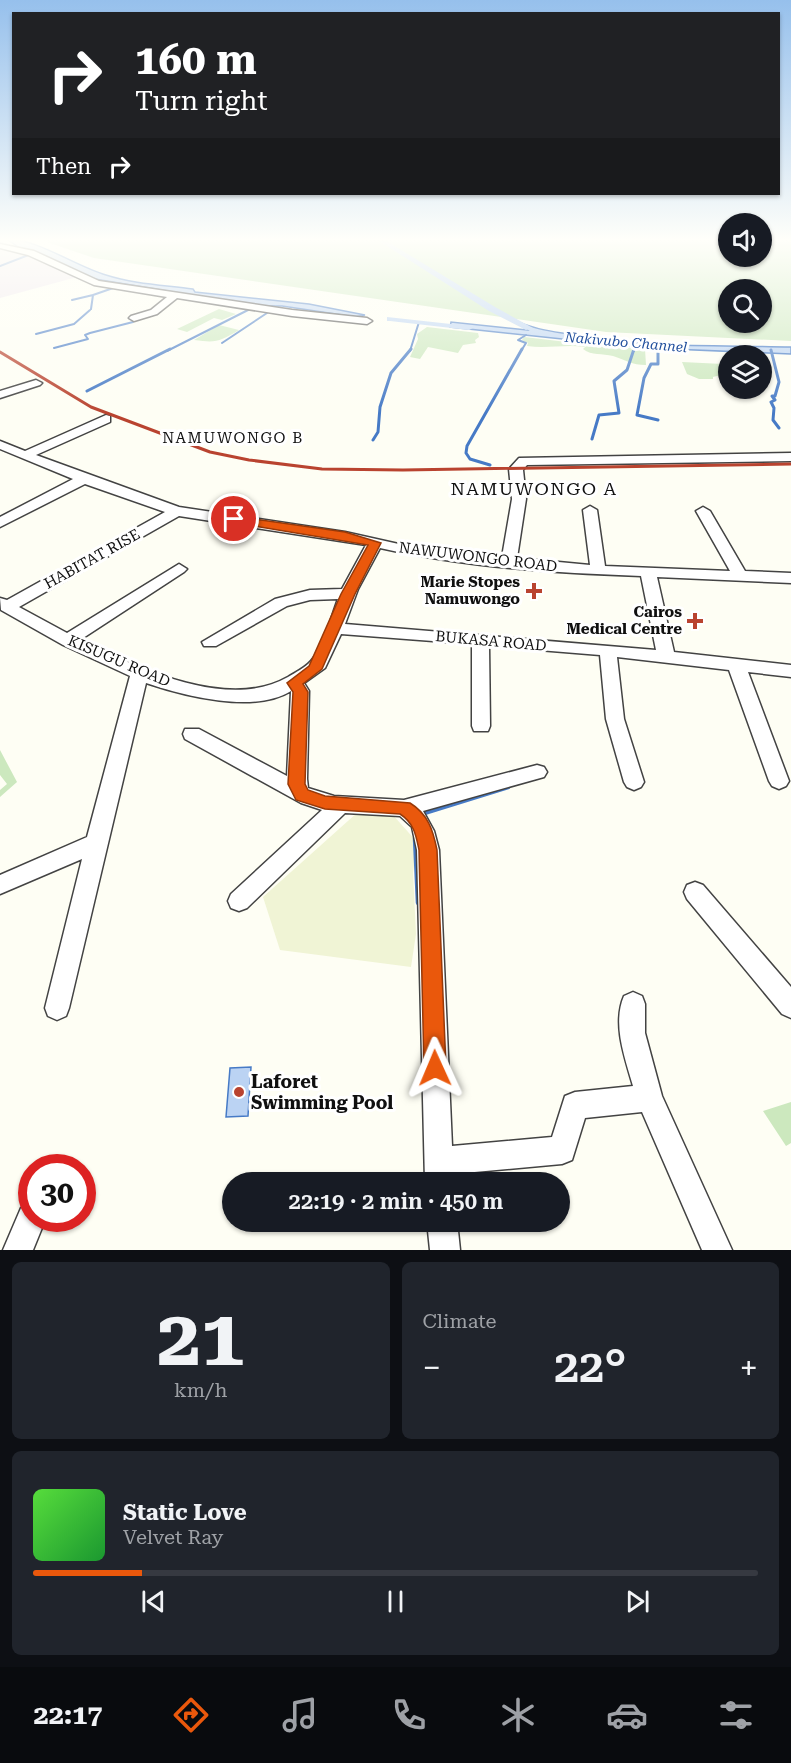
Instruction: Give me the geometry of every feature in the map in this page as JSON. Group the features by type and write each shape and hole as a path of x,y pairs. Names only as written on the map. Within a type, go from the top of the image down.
{"street":[{"path":"134,318 154,312 172,297"},
{"path":"190,297 292,313 367,321"},
{"path":"0,395 36,383"},
{"path":"0,461 21,455 106,419"},
{"name":"NAWUWONGO ROAD","path":"0,446 84,479 177,511 345,536 421,553 598,570 791,578"},
{"path":"509,563 519,500 516,468 524,460 791,457"},
{"path":"0,523 84,479"},
{"path":"590,510 598,570"},
{"name":"HABITAT RISE","path":"4,605 177,511"},
{"path":"703,511 741,577"},
{"name":"KISUGU ROAD","path":"4,605 68,640 140,674 188,690 219,695 266,693 294,683 315,669 348,594 375,543"},
{"path":"68,640 179,569"},
{"path":"648,573 666,656"},
{"path":"210,642 281,602 310,595 348,594"},
{"name":"BUKASA ROAD","path":"334,628 608,650 791,671"},
{"path":"480,640 481,726"},
{"path":"608,650 615,719 634,782"},
{"path":"736,664 779,781"},
{"path":"57,1008 81,895 98,842 140,674"},
{"path":"294,683 300,692 297,779 299,792"},
{"path":"192,734 310,799 341,804 404,808 537,772"},
{"path":"239,901 341,804"},
{"path":"404,808 419,820 424,830 428,850 438,1172 562,1150 575,1106 649,1098"},
{"path":"0,885 98,842"},
{"path":"695,892 791,1006"},
{"path":"633,1004 632,1033 649,1098 717,1250"},
{"path":"18,1250 25,1232"},
{"path":"443,1232 445,1250"}],"green space":[{"path":"366,297 718,297 718,333 772,333 772,297 791,297 791,341 606,332"},
{"path":"219,309 236,314 222,320 214,318 187,332 177,329"},
{"path":"219,325 239,330 217,341 194,340"},
{"path":"427,327 478,333 479,337 475,340 476,343 463,345 458,353 428,347 420,359 410,357 418,339 417,334"},
{"path":"524,337 584,344 585,347 527,346 528,343 522,340"},
{"path":"588,344 645,349 646,365 613,356 590,353 583,349"},
{"path":"682,362 718,364 718,376 713,379 699,379 687,374"},
{"path":"0,750 17,782 0,797 0,790 7,784 0,775"},
{"path":"358,812 392,814 417,842 413,873 416,934 411,967 280,950 263,897"},
{"path":"791,1102 791,1143 786,1146 763,1111"}],"water":[{"path":"206,297 246,297 309,304 365,315 356,317 282,306 259,306"},
{"path":"513,320 546,330 607,340 718,346 718,351 647,348 450,327 451,322 527,330"},
{"path":"772,347 791,347 791,354 772,353"},
{"name":"Laforet Swimming Pool","path":"251,1067 248,1116 226,1117 230,1068"}],"waterway":[{"path":"72,300 83,297"},
{"path":"91,309 93,297"},
{"path":"473,297 529,328"},
{"path":"167,351 252,308"},
{"path":"36,334 74,324 90,310"},
{"path":"222,343 270,311"},
{"name":"Nakivubo Channel","path":"390,319 469,328"},
{"path":"54,348 88,339 85,335 90,333 133,322"},
{"path":"410,350 419,322"},
{"path":"521,351 526,343 518,340 526,335"},
{"name":"Nakivubo Channel","path":"634,351 635,345"},
{"name":"Nakivubo Channel","path":"658,350 661,347"},
{"path":"87,391 170,349"},
{"path":"490,465 470,459 466,453 467,446 522,349"},
{"path":"592,439 599,415 619,413 614,381 627,370 634,349"},
{"path":"373,440 378,432 380,407 391,373 410,350"},
{"path":"658,350 658,364 651,364 644,378 637,415 658,420"},
{"path":"772,354 779,382 775,396 772,396"},
{"path":"772,396 775,400 771,402 774,408 773,420 779,428"},
{"path":"421,814 508,787"},
{"path":"415,838 418,903"}],"railway":[{"path":"0,352 91,407 210,452 249,460 322,469 403,470 791,464"}],"place":[{"name":"Marie Stopes Namuwongo","path":"534,591"},
{"name":"Cairos Medical Centre","path":"695,621"},
{"name":"Laforet Swimming Pool","path":"239,1092"}],"district":[{"name":"NAMUWONGO B","path":"233,438"},
{"name":"NAMUWONGO A","path":"534,489"}],"route":[{"path":"234,519 345,536 375,543 348,594 315,669 294,683 300,692 297,784 299,792 310,799 341,804 404,808 414,814 424,830 428,850 435,1068"}]}
